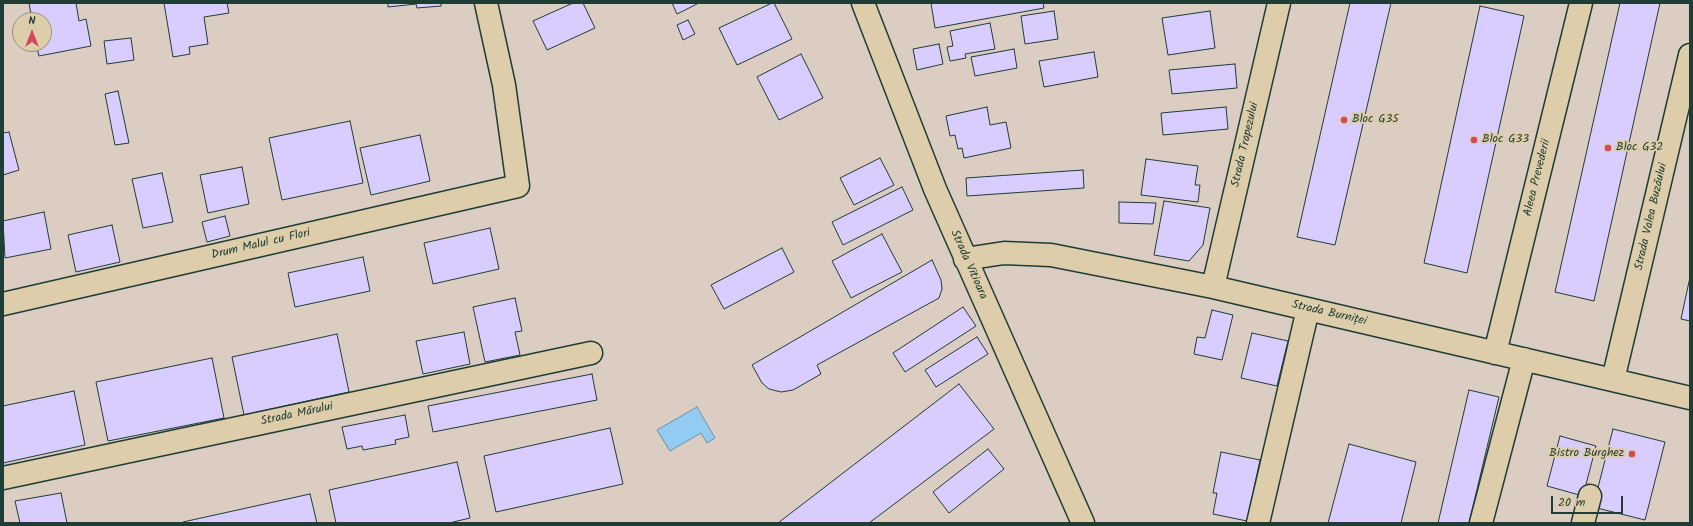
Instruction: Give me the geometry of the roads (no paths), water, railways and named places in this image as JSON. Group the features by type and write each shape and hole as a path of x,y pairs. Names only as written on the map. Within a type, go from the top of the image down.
{"street":[{"name":"Drum Malul cu Flori","path":"3,304 518,186 504,85 486,3"},
{"name":"Strada Vitioara","path":"863,3 935,189 1083,523"},
{"name":"Strada Trapezului","path":"1213,287 1279,3"},
{"name":"Aleea Prevederii","path":"1495,353 1581,3"},
{"name":"Strada Valea Buzăului","path":"1613,380 1690,55"},
{"name":"Strada Burniței","path":"965,259 1004,253 1051,255 1213,287 1690,398"},
{"path":"1258,523 1308,309"},
{"name":"Strada Mărului","path":"3,478 591,353"},
{"path":"1481,523 1524,359"},
{"path":"1583,523 1590,496"}],"water":[{"path":"697,407 715,438 707,443 701,433 670,451 657,430"}],"place":[{"name":"Bloc G35","path":"1344,120"},
{"name":"Bloc G33","path":"1474,140"},
{"name":"Bloc G32","path":"1608,148"},
{"name":"Bistro Burghez","path":"1632,454"}]}
